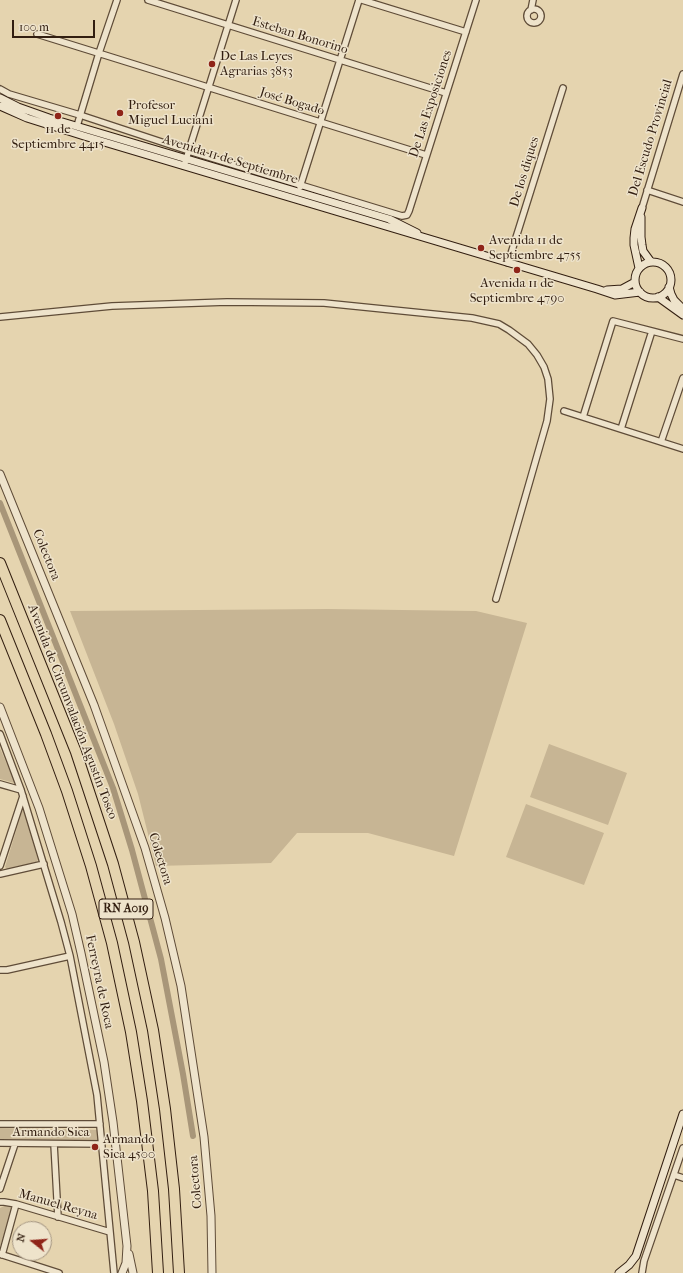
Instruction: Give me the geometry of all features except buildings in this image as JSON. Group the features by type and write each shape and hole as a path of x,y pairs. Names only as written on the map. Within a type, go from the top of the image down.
{"highway":[{"name":"Avenida de Circunvalación Agustín Tosco","path":"0,563 76,752 113,864 134,942 153,1030 165,1109 174,1189 179,1273"},
{"name":"RN A019","path":"0,620 65,784 91,866 112,944 131,1032 142,1101 153,1191 158,1273"}],"main road":[{"name":"Avenida 11 de Septiembre","path":"0,98 18,107 185,163"},
{"name":"Avenida 11 de Septiembre","path":"0,106 33,120 298,196 389,219 430,239"},
{"name":"Avenida 11 de Septiembre","path":"298,196 404,232 597,289"},
{"path":"642,208 641,237 643,251 651,262"},
{"path":"639,268 634,238 635,229 642,208"},
{"path":"669,286 666,292 658,297 650,298 644,296 640,292 635,282 636,274 639,268 651,262 656,262 665,267 670,276 669,286 671,294 674,300 683,309"},
{"path":"597,289 610,291 622,289 635,282"},
{"path":"597,289 615,295 640,292"},
{"path":"658,297 683,315"},
{"name":"Colectora","path":"0,474 94,705 143,842 165,918 181,986 204,1137 211,1216 212,1273"},
{"name":"Ferreyra de Roca","path":"0,707 39,808 72,914 105,1070 113,1122 127,1246 126,1263 122,1273"},
{"path":"619,1273 629,1266 636,1256 683,1114"},
{"path":"127,1246 133,1273"}],"street":[{"path":"77,126 117,0"},
{"name":"Esteban Bonorino","path":"148,0 446,93"},
{"path":"185,163 236,0"},
{"path":"298,196 360,0 466,32"},
{"name":"De Las Exposiciones","path":"301,185 402,216 409,212 476,0"},
{"path":"531,10 533,0"},
{"name":"José Bogado","path":"37,34 426,155"},
{"name":"Del Escudo Provincial","path":"642,208 680,91 683,74"},
{"name":"De los diques","path":"508,263 562,88"},
{"path":"0,89 9,94 301,185"},
{"path":"647,190 683,202"},
{"path":"0,317 112,306 227,302 324,303 472,318 499,324 528,344 537,355 548,378 550,399 547,421 496,599"},
{"path":"582,417 613,321 683,339"},
{"path":"621,429 652,330"},
{"path":"661,442 683,378"},
{"path":"564,411 683,449"},
{"path":"0,734 22,793 70,956 7,970 0,970"},
{"path":"0,784 22,793"},
{"path":"0,866 22,793"},
{"path":"0,874 44,864"},
{"name":"Ferreyra de Roca","path":"70,956 94,1078 100,1124 114,1273"},
{"name":"Armando Sica","path":"0,1124 100,1124"},
{"name":"Armando Sica","path":"0,1143 102,1144"},
{"path":"0,1189 15,1144"},
{"path":"54,1144 58,1217"},
{"path":"642,1273 644,1261 683,1148"},
{"path":"674,1175 683,1178"},
{"name":"Manuel Reyna","path":"0,1202 16,1204 110,1232"},
{"path":"16,1204 1,1254 60,1273"}],"shaded area":[{"path":"328,609 476,611 527,623 454,856 368,833 297,833 271,863 156,866 138,794 114,724 70,611"},
{"path":"549,744 627,773 608,825 530,797"},
{"path":"0,748 14,781 14,783 0,779"},
{"path":"526,804 604,833 584,885 506,857"},
{"path":"23,808 38,860 36,862 8,870 5,867"},
{"path":"0,1128 101,1130 102,1140 0,1139"},
{"path":"6,1205 11,1206 12,1209 0,1247 0,1208"}],"waterway":[{"path":"0,503 113,788 132,850 161,959 193,1136"}],"place":[{"name":"De Las Leyes Agrarias 3853","path":"212,64"},
{"name":"Profesor Miguel Luciani","path":"120,113"},
{"name":"11 de Septiembre 4415","path":"58,116"},
{"name":"Avenida 11 de Septiembre 4755","path":"481,248"},
{"name":"Avenida 11 de Septiembre 4790","path":"517,270"},
{"name":"Armando Sica 4500","path":"95,1147"}]}
